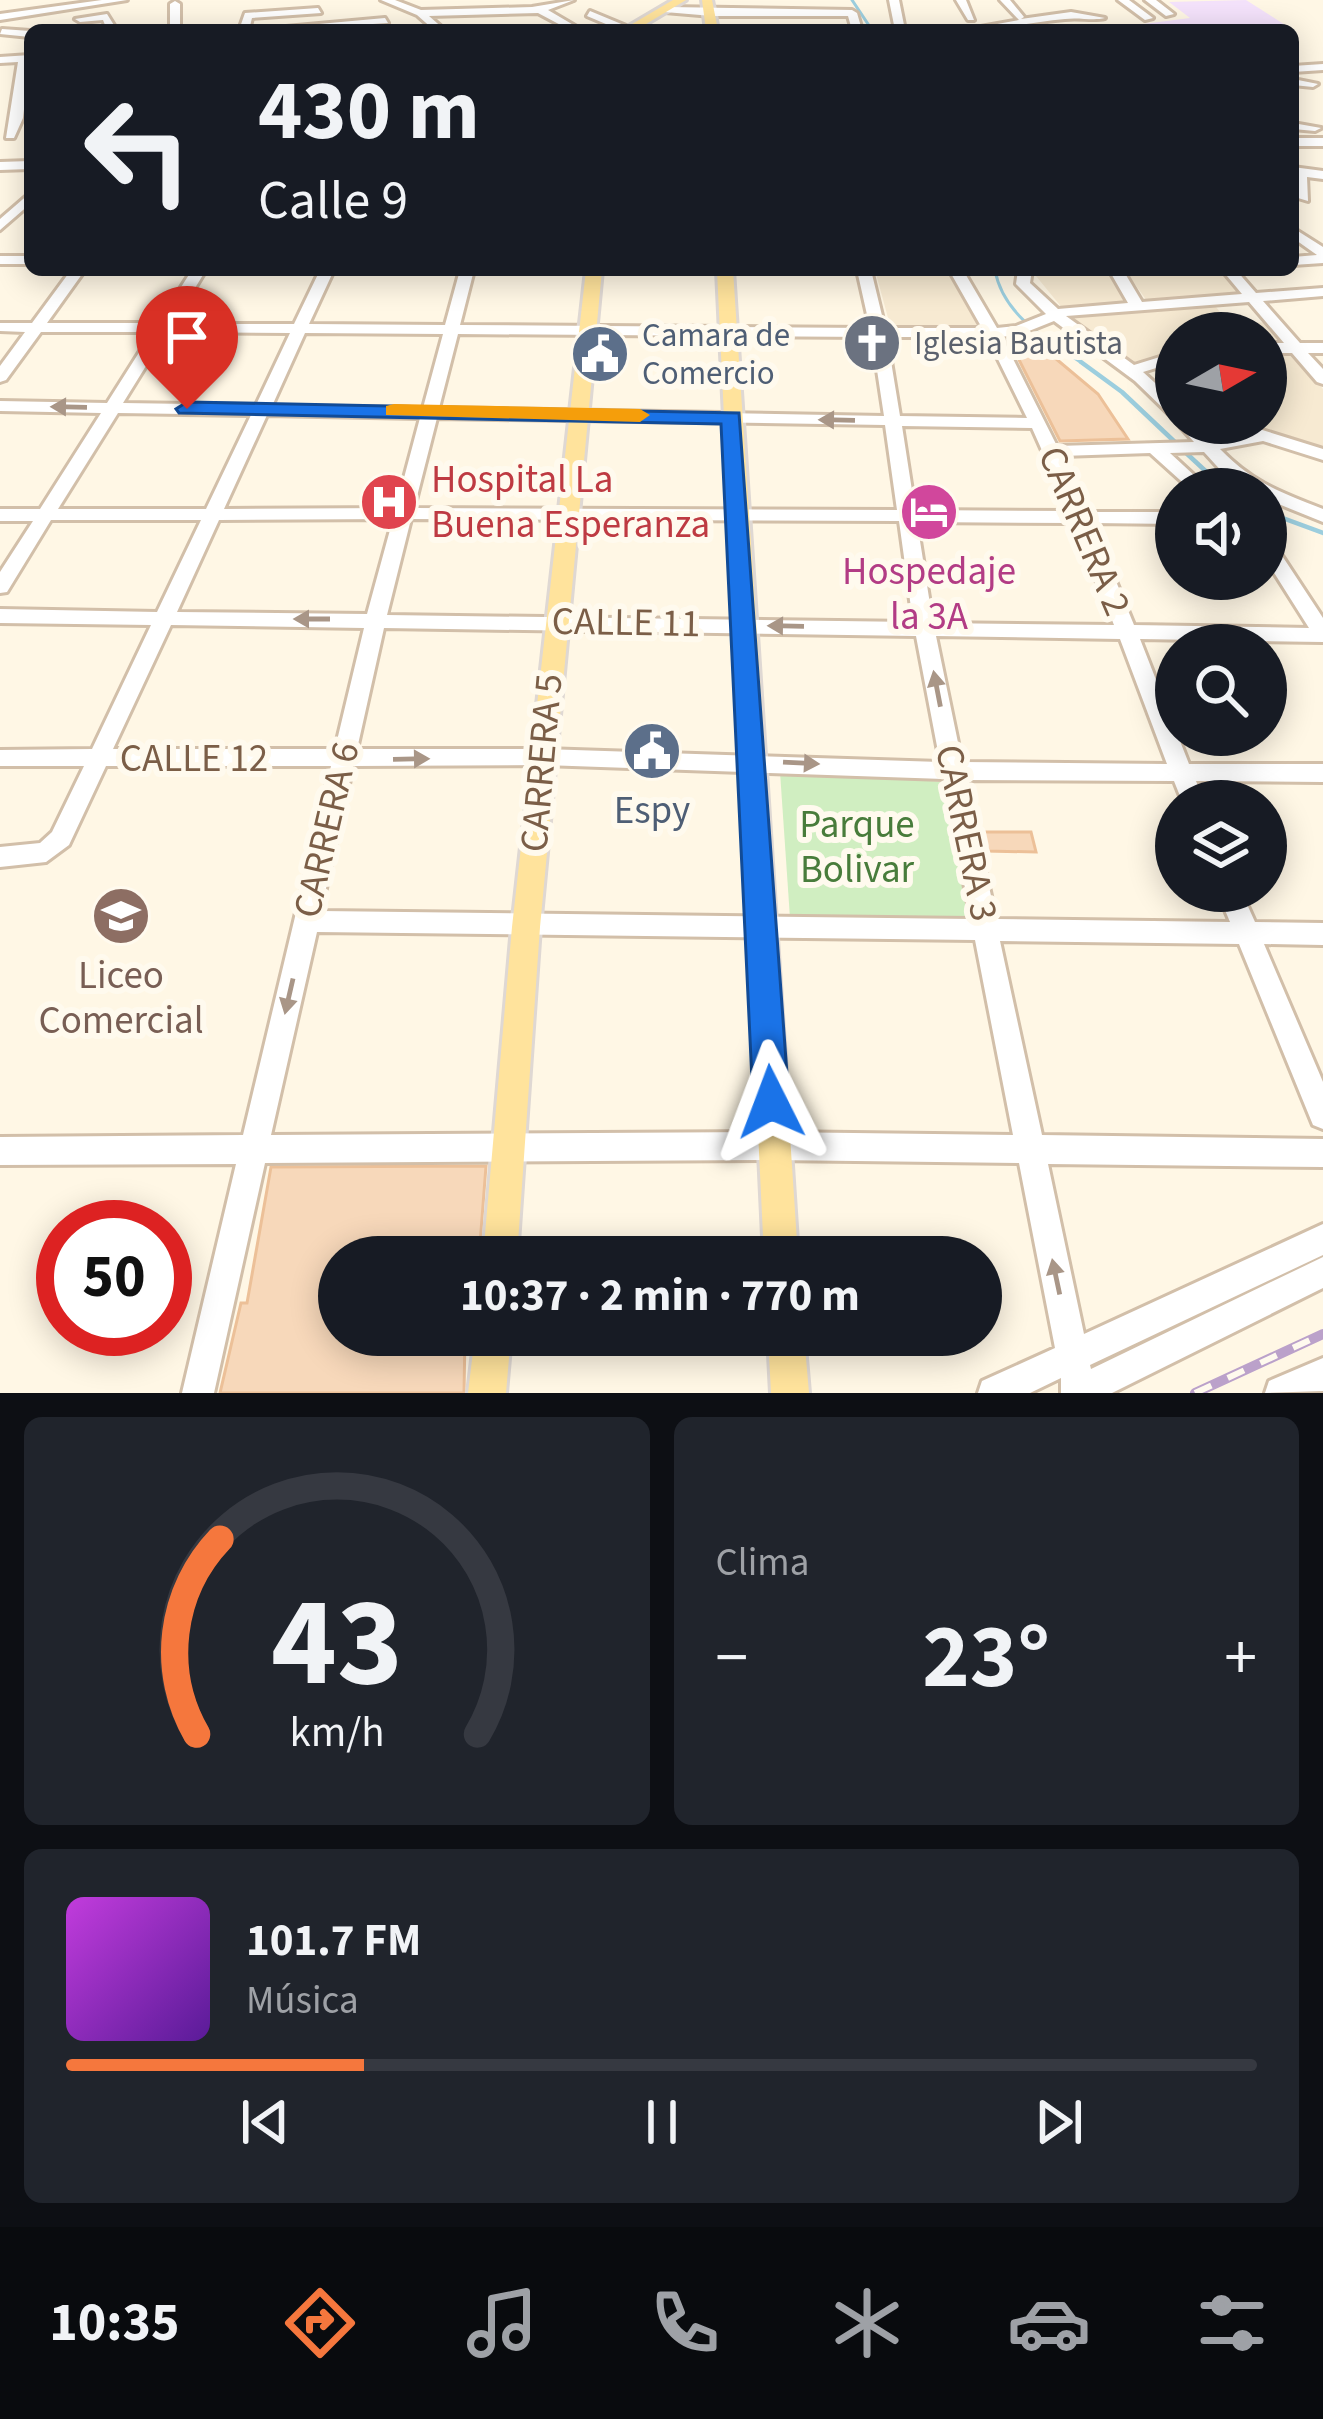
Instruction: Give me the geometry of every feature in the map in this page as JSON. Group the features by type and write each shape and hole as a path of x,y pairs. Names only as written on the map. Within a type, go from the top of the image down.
{"main road":[{"path":"640,24 681,0"},
{"name":"CARRERA 5","path":"502,1236 555,622 593,276"},
{"path":"725,276 780,1236"},
{"path":"488,1393 491,1356"},
{"path":"787,1356 790,1393"}],"street":[{"path":"0,17 122,0"},
{"path":"286,0 318,11 326,24"},
{"path":"386,0 420,13 433,24"},
{"path":"524,0 566,24"},
{"path":"440,7 538,9 569,0"},
{"path":"796,0 811,13"},
{"path":"1005,0 1018,17"},
{"path":"1123,0 1148,18"},
{"path":"1150,0 1169,14"},
{"path":"175,4 175,24"},
{"path":"420,13 480,5"},
{"path":"668,10 852,13 855,24"},
{"path":"246,24 248,15 318,11"},
{"path":"590,14 614,24"},
{"path":"1016,24 1067,16 1094,21"},
{"path":"74,20 110,24"},
{"path":"361,24 385,21"},
{"path":"0,95 22,91 21,116 5,136"},
{"path":"0,114 21,116"},
{"path":"1299,179 1304,198"},
{"path":"0,226 7,211"},
{"path":"1299,237 1323,256"},
{"path":"0,376 74,276"},
{"path":"0,587 195,276"},
{"path":"0,856 30,856 56,847 324,276"},
{"name":"CARRERA 6","path":"198,1393 376,619 465,276"},
{"name":"CARRERA 3","path":"865,276 924,628 1079,1392"},
{"name":"CARRERA 2","path":"960,276 995,334 1083,518 1184,780"},
{"path":"1024,276 1023,284 1046,318 1155,391"},
{"path":"1120,276 1136,304"},
{"path":"1233,276 1323,379"},
{"path":"0,327 995,334 1046,318 1136,304 1323,292"},
{"path":"1287,348 1323,348"},
{"path":"1130,371 1155,363"},
{"path":"0,406 1038,423"},
{"path":"1198,444 1229,468"},
{"path":"1051,451 1218,444"},
{"path":"1284,444 1323,455"},
{"path":"1158,448 1178,468"},
{"path":"1287,502 1323,517"},
{"path":"0,515 739,513 1155,518"},
{"path":"1287,578 1323,634"},
{"name":"CALLE 11","path":"0,616 1323,634"},
{"name":"CALLE 12","path":"0,758 544,757 752,760 953,771 1323,773"},
{"path":"1237,912 1323,1115"},
{"path":"306,921 1323,934"},
{"path":"0,1151 774,1146 1323,1153"},
{"path":"994,1393 1323,1239"},
{"path":"1079,1392 1323,1272"},
{"path":"1281,1393 1323,1374"}],"shaded area":[{"path":"1246,0 1284,24 1144,24 1190,18 1169,2"},
{"path":"877,276 949,276 985,330 891,329"},
{"path":"1036,276 1111,276 1129,302 1063,309"},
{"path":"1129,276 1228,276 1242,293 1147,301"},
{"path":"1213,303 1220,312 1155,312 1155,359 1131,366 1066,318"},
{"path":"1287,352 1293,352 1323,389 1323,448 1287,437"}],"green space":[{"name":"Parque Bolivar","path":"780,772 946,782 973,920 790,918"}],"building":[{"path":"1030,337 1098,394 1128,439 1060,441 1009,340"},
{"path":"982,832 1031,832 1036,852 986,851"},
{"path":"486,1166 481,1236 318,1236 318,1356 465,1356 464,1393 220,1393 241,1303 247,1303 271,1167"}],"waterway":[{"path":"852,0 868,24"},
{"path":"997,276 1018,314 1085,365"},
{"path":"1081,362 1155,423"},
{"path":"1185,452 1202,468"},
{"path":"1287,520 1323,533"}],"railway":[{"path":"1195,1393 1323,1334"}],"slow traffic":[{"path":"394,410 640,415"}],"place":[{"name":"Iglesia Bautista","path":"872,343"},
{"name":"Camara de Comercio","path":"600,354"},
{"name":"Hospital La Buena Esperanza","path":"389,502"},
{"name":"Hospedaje la 3A","path":"929,512"},
{"name":"Espy","path":"652,751"},
{"name":"Liceo Comercial","path":"121,916"}],"route":[{"path":"187,409 732,418 771,1102"}]}
